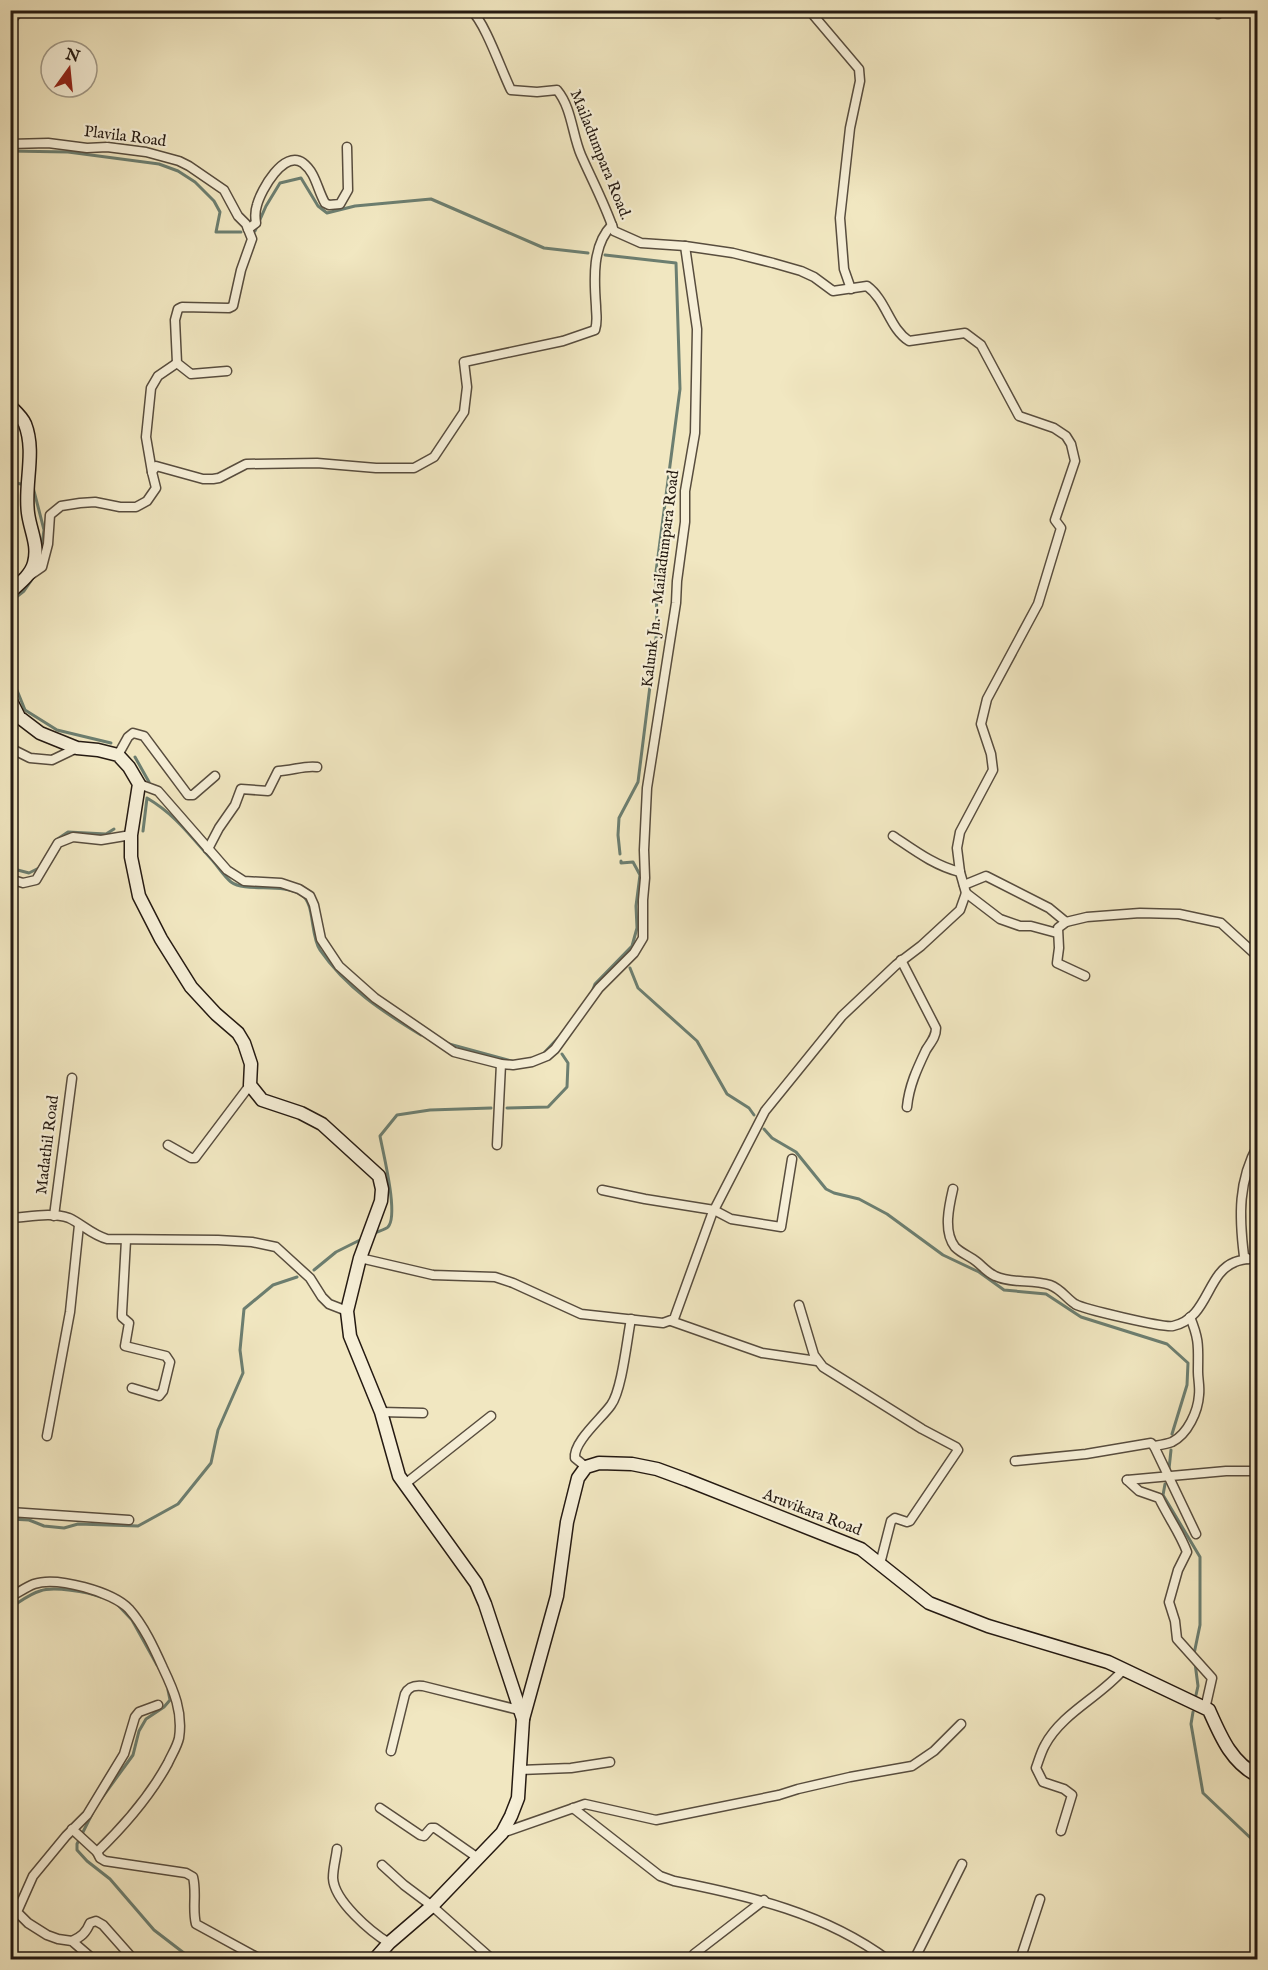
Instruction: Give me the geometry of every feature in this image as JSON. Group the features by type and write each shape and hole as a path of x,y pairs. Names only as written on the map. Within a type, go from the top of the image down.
{"main road":[{"path":"10,406 24,422 29,443 28,515 35,539 34,564 26,578 10,592"},
{"path":"10,699 15,717 40,733 77,748 118,755 129,767 139,784 131,835 131,857 139,896 161,939 191,987 216,1014 238,1033 244,1043 251,1064 250,1085 262,1100 301,1113 322,1124 379,1176 382,1189 381,1201 360,1258 347,1311 350,1336 381,1412 399,1476 476,1583 521,1715"},
{"name":"Aruvikara Road","path":"586,1467 598,1463 623,1463 657,1469 861,1549 929,1603 988,1626 1108,1662 1205,1709"},
{"path":"378,1958 389,1943 432,1906 502,1833 518,1798 521,1715 557,1596 567,1522 578,1478 586,1467"},
{"path":"1205,1709 1209,1710 1224,1743 1243,1768 1257,1776"}],"street":[{"path":"10,22 20,10"},
{"name":"Mailadumpara Road.","path":"471,10 476,14 511,90 537,92 557,90 564,98 581,153 614,231 641,243 733,253 801,271 814,277 833,291 867,286 884,304 898,333 909,342 965,333 975,340 981,345 1019,416 1045,424 1062,433 1071,444 1075,459 1072,474 1055,520 1061,528 1038,604 987,699 981,723 991,754 993,770 960,832 957,848 960,872"},
{"path":"809,10 859,69 860,81 850,128 840,218 844,269 851,289"},
{"name":"Plavila Road","path":"10,144 48,143 87,148 107,147 146,152 179,161 224,190 238,216 249,229"},
{"path":"227,371 191,374 177,363 175,320 178,309 233,306 252,239 249,229 256,223 256,208 266,184 279,168 290,161 300,161 310,169 325,203 340,204 348,190 347,147"},
{"path":"152,472 156,466 203,479 213,479 246,464 317,463 376,468 414,468 434,457 464,412 467,387 464,362 563,341 595,330 597,255 601,237 612,225"},
{"name":"Kalunk Jn. - Mailadumpara Road","path":"501,1064 532,1062 555,1049 599,988 636,949 643,938 647,788 676,603 686,491 695,433 697,329 685,246"},
{"path":"26,578 42,567 48,544 50,515 61,506 95,502 136,507 147,501 156,488 146,437 151,388 158,376 177,363"},
{"path":"118,755 128,737 137,733 148,740 188,795 193,795 215,776"},
{"path":"10,748 30,758 52,760 77,748"},
{"path":"208,849 235,805 241,789 268,791 278,771 317,767"},
{"path":"139,784 158,791 227,870 244,881 281,884 310,896 321,939 339,966 375,998 454,1052 501,1064 497,1145"},
{"path":"10,879 23,883 36,880 58,843 73,837 101,840 131,835"},
{"path":"360,1258 434,1275 495,1277 581,1314 663,1323 671,1321 676,1316 714,1210 765,1111 842,1016 901,960 921,946 960,910 965,889 960,872 950,870 928,859 893,836"},
{"path":"965,889 986,876 1049,908 1066,922"},
{"path":"965,889 1000,919 1020,926 1031,926 1057,933"},
{"path":"1085,976 1057,963 1059,948 1057,933 1058,928 1066,922 1087,917 1140,913 1179,914 1221,923 1256,956 1257,960"},
{"path":"901,960 936,1028 936,1036 920,1062 908,1090 907,1107"},
{"name":"Madathil Road","path":"54,1216 72,1078"},
{"path":"168,1145 195,1158 250,1085"},
{"path":"1253,1259 1244,1256 1239,1223 1240,1195 1257,1145"},
{"path":"602,1190 645,1200 714,1210 731,1219 781,1227 792,1159"},
{"path":"953,1189 949,1209 949,1238 963,1254 991,1274 1010,1280 1048,1284 1060,1290 1076,1305 1091,1310 1169,1326 1190,1317 1202,1305 1215,1280 1226,1268 1234,1262 1253,1259"},
{"path":"10,1218 41,1215 71,1219 96,1236 107,1239 218,1240 252,1242 276,1247 310,1278 329,1304 347,1311"},
{"path":"47,1436 70,1312 79,1225"},
{"path":"126,1240 122,1317 129,1323 125,1346 166,1356 170,1362 163,1391 159,1396 132,1388"},
{"path":"798,1305 818,1361 823,1367 958,1450 958,1454 910,1521 895,1518 891,1521 880,1564"},
{"path":"1154,1446 1172,1442 1183,1434 1198,1406 1199,1351 1197,1336 1190,1317"},
{"path":"586,1467 575,1458 574,1454 615,1398 631,1319"},
{"path":"671,1321 762,1353 818,1361"},
{"path":"381,1412 423,1413"},
{"path":"405,1484 491,1416"},
{"path":"1015,1461 1086,1454 1148,1442 1154,1446 1196,1534"},
{"path":"1205,1709 1212,1678 1177,1639 1175,1621 1169,1602 1178,1570 1187,1552 1179,1532 1159,1498 1138,1491 1127,1480 1257,1470"},
{"path":"10,1512 129,1520"},
{"path":"10,1597 34,1584 47,1582 86,1588 113,1597 128,1608 142,1627 173,1690 181,1719 177,1745 160,1778 139,1807 98,1852"},
{"path":"1061,1831 1072,1795 1064,1789 1043,1782 1036,1768 1045,1745 1059,1726 1112,1683 1123,1670"},
{"path":"391,1751 405,1694 409,1688 423,1686 521,1715"},
{"path":"134,1959 103,1925 96,1921 90,1923 87,1931 72,1941 58,1940 28,1923 17,1912 33,1876 72,1829 87,1815 124,1754 135,1717 139,1712 158,1705"},
{"path":"502,1833 573,1808 593,1804 656,1820 779,1796 840,1780 912,1766 934,1751 961,1724"},
{"path":"520,1770 610,1762"},
{"path":"380,1808 420,1835 424,1836 431,1828 435,1828 478,1858"},
{"path":"573,1808 660,1876 764,1900 834,1926 888,1959"},
{"path":"72,1829 98,1852 100,1858 106,1861 178,1872 193,1877 196,1924 262,1959"},
{"path":"338,1849 333,1878 339,1893 366,1926 389,1943"},
{"path":"914,1959 962,1864"},
{"path":"382,1865 493,1959"},
{"path":"1020,1959 1041,1899"},
{"path":"694,1954 764,1900"},
{"path":"72,1941 94,1959"}],"waterway":[{"path":"10,151 68,152 159,164 178,171 195,182 214,201 220,212 216,232 241,232"},
{"path":"255,231 280,183 301,178 318,206 327,213 355,206 431,199 544,248 588,253"},
{"path":"605,255 676,263 680,389 656,572 657,630 638,782 619,818 620,854"},
{"path":"10,466 12,482 25,485"},
{"path":"31,487 33,487 44,530 41,552"},
{"path":"10,602 24,591 35,575"},
{"path":"10,673 25,710 57,730 111,743"},
{"path":"135,757 149,782"},
{"path":"143,831 147,798 175,819 231,882 246,887 285,889 302,895 309,905 317,944 330,964 353,988 421,1035"},
{"path":"56,840 68,832 106,834 114,829"},
{"path":"592,992 595,984 632,946 637,928 636,906 640,875 633,862 621,863 621,861"},
{"path":"10,868 29,873 39,868"},
{"path":"630,968 638,988 697,1041 727,1094 749,1108 754,1115"},
{"path":"544,1053 558,1038"},
{"path":"449,1044 515,1062"},
{"path":"507,1108 548,1107 567,1087 568,1063 562,1054"},
{"path":"375,1233 387,1228 391,1220 391,1197 380,1136 397,1115 430,1110 491,1108"},
{"path":"764,1129 772,1138 796,1152 826,1189 859,1199 887,1214 943,1255 979,1272 1004,1290 1046,1294 1081,1317 1167,1344 1188,1363 1187,1385 1172,1434"},
{"path":"314,1270 336,1252 362,1239"},
{"path":"10,1519 29,1520 44,1526 64,1528 78,1524 138,1526 178,1504 211,1463 218,1430 243,1373 240,1350 244,1309 273,1285 297,1277"},
{"path":"1169,1469 1171,1450"},
{"path":"1165,1484 1163,1495 1200,1557 1200,1625 1194,1654"},
{"path":"10,1608 32,1594 53,1589 70,1590 101,1597"},
{"path":"116,1603 132,1620 157,1665"},
{"path":"1195,1663 1198,1686 1196,1695"},
{"path":"101,1799 133,1755 139,1731 146,1719 170,1700 168,1690"},
{"path":"1193,1712 1191,1724 1203,1793 1258,1845"},
{"path":"93,1812 77,1844 77,1850 110,1879 154,1930 193,1960"}]}
